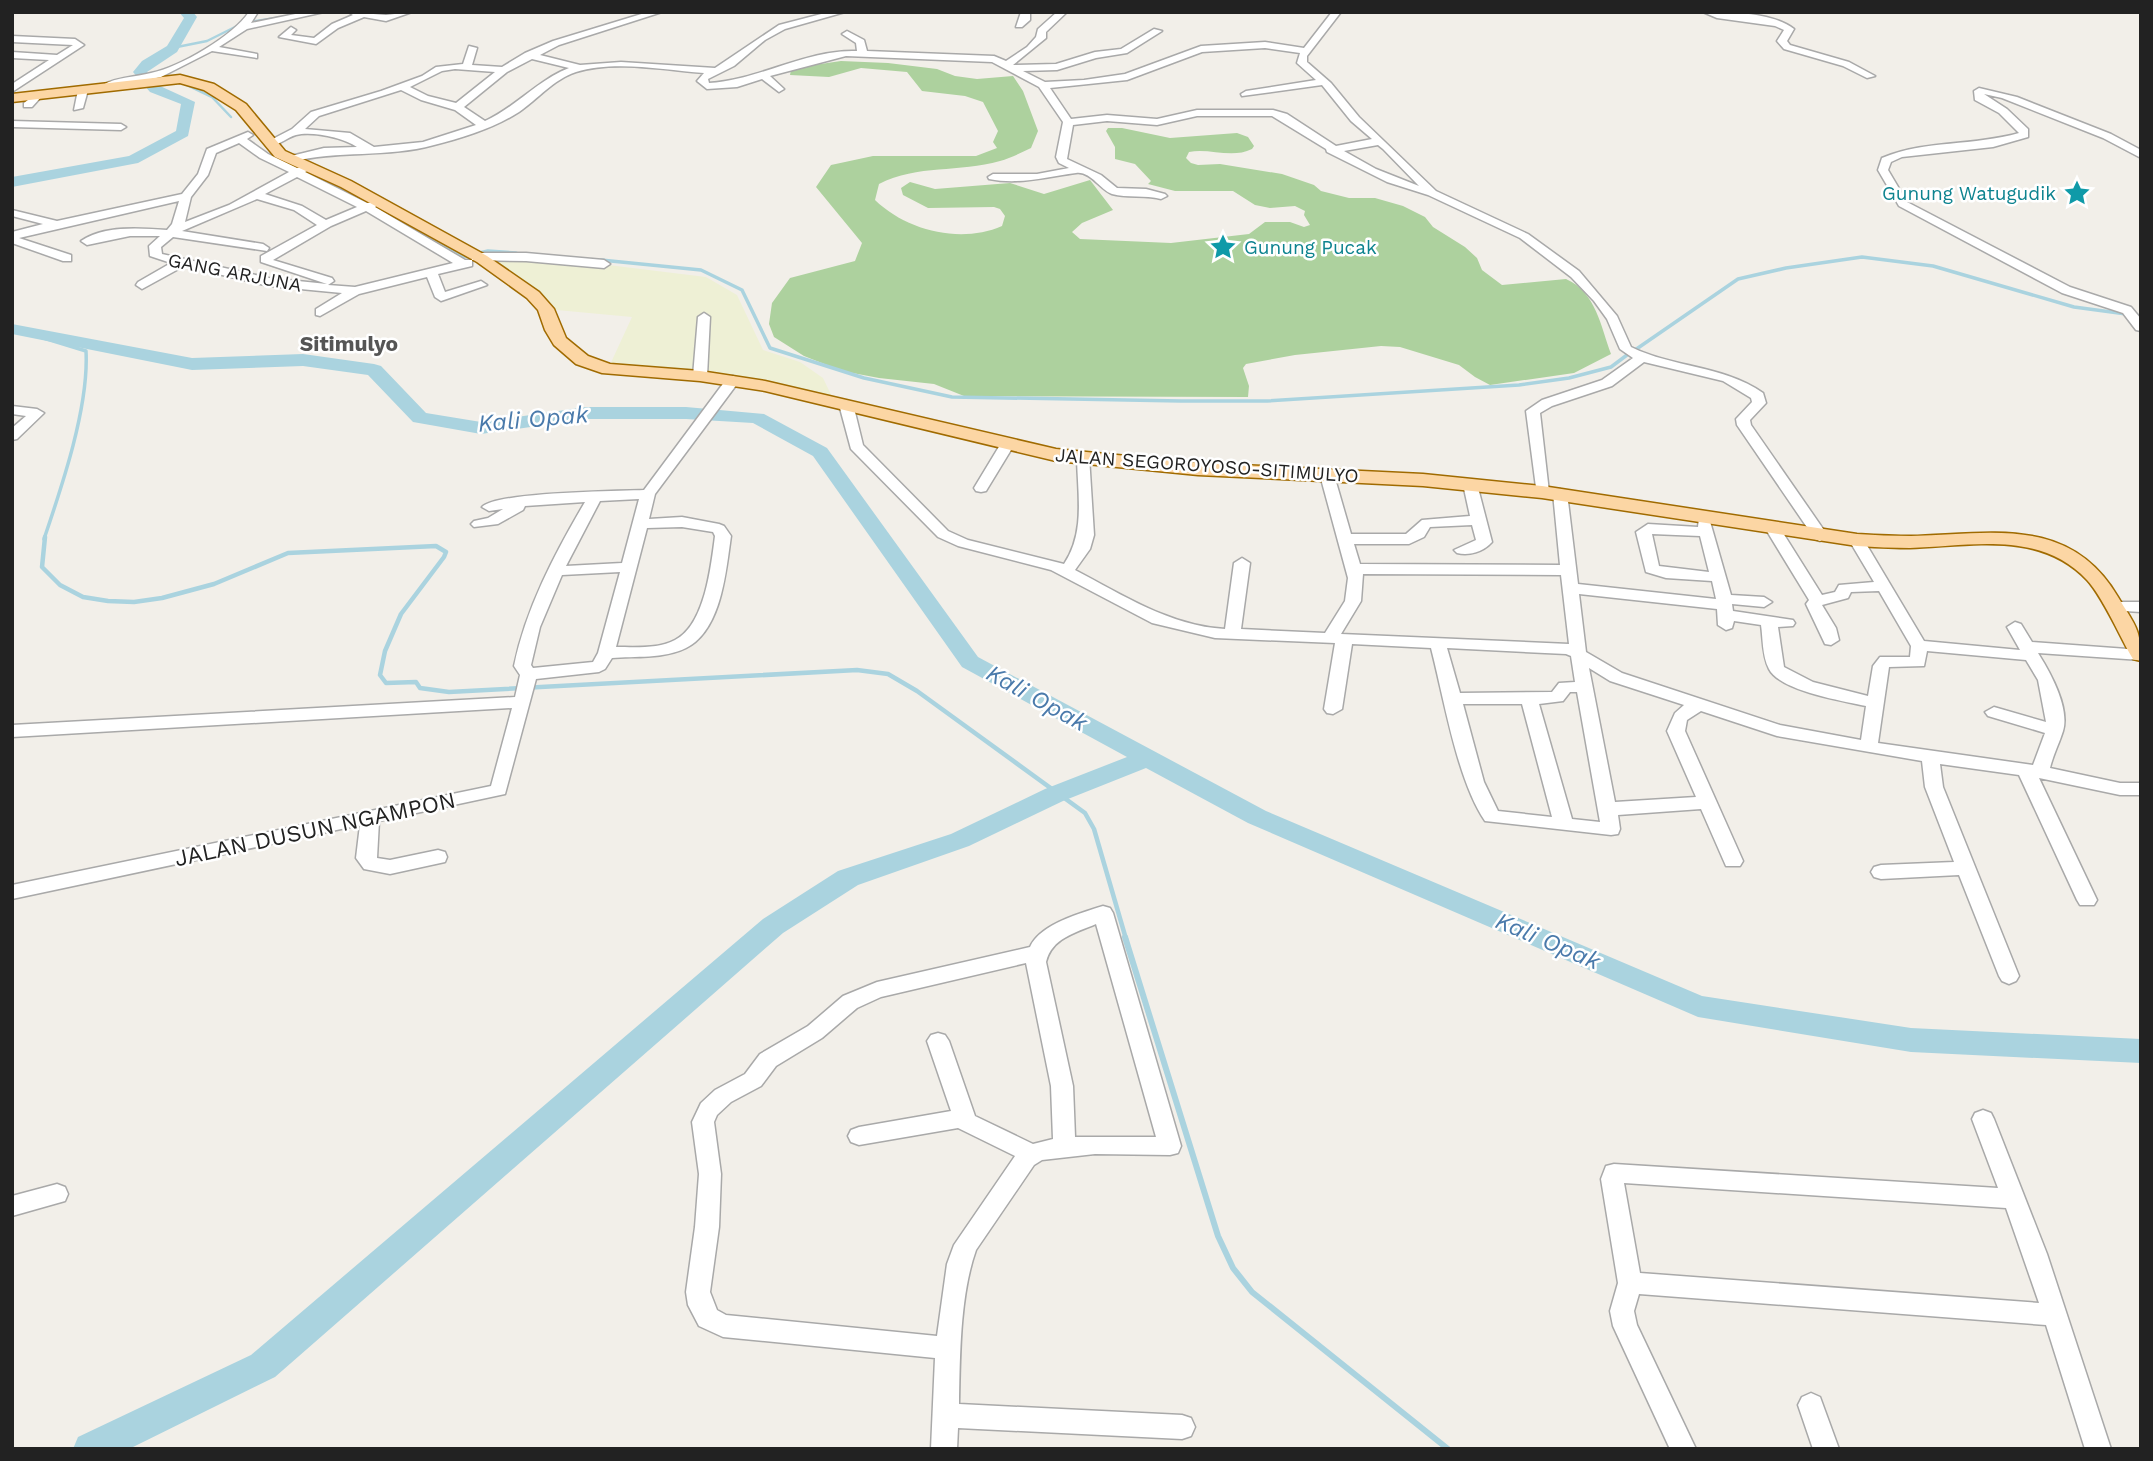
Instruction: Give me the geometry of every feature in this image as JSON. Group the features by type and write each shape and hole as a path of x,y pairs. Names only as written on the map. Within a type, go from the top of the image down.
{"main road":[{"path":"12,98 36,102 83,90 164,78"},
{"name":"JALAN SEGOROYOSO-SITIMULYO","path":"164,78 198,83 224,94 241,107 280,154 298,166 472,258 540,301 560,341 582,360 625,372 733,380 1007,445 1084,459 1198,469 1470,484 1551,493 1705,524 1773,528 1857,540 1919,541 2004,537 2030,541 2053,548 2077,561 2097,578 2141,654"}],"street":[{"path":"164,78 249,21 320,12"},
{"path":"291,30 284,37 316,41 357,14 386,18 408,12"},
{"path":"457,107 503,70 528,55 568,39 658,12"},
{"path":"841,12 782,27 762,38 731,64 704,77 704,84 728,87 817,58 862,52 987,58 1011,66 1043,85 1068,122 1062,160 1114,191 1146,192 1161,196"},
{"path":"1019,24 1025,20 1026,12"},
{"path":"1011,66 1041,38 1041,31 1036,25 1044,22 1050,12"},
{"path":"1041,31 1063,12"},
{"path":"1337,12 1302,56 1302,63 1324,82 1354,119 1432,193"},
{"path":"1707,12 1770,20 1789,29 1782,41 1787,47 1846,64 1870,76"},
{"path":"1011,66 1057,67 1095,55 1124,51 1157,31"},
{"path":"847,34 861,42 862,52"},
{"path":"12,39 75,42 79,45 12,89"},
{"path":"1043,85 1127,77 1201,50 1265,45 1307,51"},
{"path":"210,48 254,56"},
{"path":"467,67 472,48"},
{"path":"12,55 60,58"},
{"path":"528,55 580,68 611,66 714,71"},
{"path":"270,143 296,131 314,114 402,86 447,67 503,70"},
{"name":"GANG ARJUNA","path":"358,290 269,282 180,263 156,256 155,246 173,231 257,195 316,152 416,147 515,110 548,83 580,68"},
{"path":"763,75 779,89"},
{"path":"1246,94 1324,82"},
{"path":"26,125 36,102 121,84"},
{"path":"402,86 413,95 430,102 457,107 482,124"},
{"path":"78,108 83,90"},
{"path":"2134,314 2066,290 1902,204 1883,170 1884,163 1900,154 1993,144 2024,135 2024,131 2010,116 1979,99 1979,91 2004,96 2084,126 2113,138 2141,155"},
{"path":"1068,122 1107,118 1157,122 1197,113 1261,111 1283,116 1331,149 1387,180 1432,193 1507,226 1554,257 1598,298 1613,319 1622,345 1641,358 1723,376 1750,388 1758,396 1759,403 1743,419 1744,425 1820,536"},
{"path":"12,124 121,127"},
{"path":"173,231 178,225 186,196 203,175 213,149 260,130"},
{"path":"296,131 346,135 367,149"},
{"path":"239,138 264,156 298,166"},
{"path":"1331,149 1380,142"},
{"path":"993,177 1034,177 1066,173 1079,168"},
{"path":"257,195 298,208 319,222 327,224"},
{"path":"12,237 55,223 114,213 186,196"},
{"path":"358,290 265,260 327,224 373,204"},
{"path":"12,213 55,223"},
{"path":"114,213 117,234"},
{"path":"87,241 117,234 173,231 263,248"},
{"path":"12,237 67,258"},
{"path":"320,312 358,290 432,273 472,258 526,257 604,264"},
{"path":"142,285 180,263"},
{"path":"432,273 441,297 481,285"},
{"path":"700,376 704,317"},
{"path":"1438,644 1475,782 1489,814 1497,820 1608,830 1611,828 1578,652 1570,579 1533,411 1547,403 1608,383 1641,358"},
{"path":"12,731 524,689 593,668 606,653 648,494 733,380"},
{"path":"847,408 856,446 943,534 963,543 1067,571 1158,620 1215,633 1563,648 1578,652 1610,675 1777,730 1869,747 2033,771 2110,788 2141,789"},
{"path":"12,410 37,414 12,436"},
{"path":"981,488 1007,445"},
{"path":"1067,571 1082,549 1086,535 1084,459"},
{"path":"1327,475 1355,569 1353,601 1337,639 1333,709"},
{"path":"1462,550 1475,548 1484,542 1470,484"},
{"path":"489,507 526,501 648,494"},
{"name":"JALAN DUSUN NGAMPON","path":"12,892 499,790 524,689 524,646 596,497"},
{"path":"479,524 504,515 526,501"},
{"path":"1346,539 1409,539 1419,534 1421,526 1427,523 1479,520"},
{"path":"606,653 674,647 685,643 695,634 711,601 723,536 719,528 682,522 641,524"},
{"path":"1718,577 1666,573 1652,569 1644,532 1705,524 1718,577 1725,611"},
{"path":"1773,528 1818,601"},
{"path":"1857,540 1919,646 1918,662 1883,663 1869,747"},
{"path":"1232,634 1242,563"},
{"path":"558,571 629,567"},
{"path":"1355,569 1570,579 1787,623"},
{"path":"1830,640 1829,626 1815,611 1814,604 1842,595 1845,588 1882,586"},
{"path":"1725,611 1764,602"},
{"path":"2115,607 2141,607"},
{"path":"1769,621 1777,669 1784,675 1875,703"},
{"path":"2015,627 2046,680 2055,716 2055,730 2033,771"},
{"path":"1919,646 1985,650 1994,654 2029,651 2141,654"},
{"path":"1452,698 1557,697 1562,687 1584,687"},
{"path":"1529,699 1563,825"},
{"path":"1703,704 1686,710 1676,721 1676,731 1733,861"},
{"path":"1994,712 2055,730"},
{"path":"1930,756 1934,787 2008,976"},
{"path":"2033,771 2087,901"},
{"path":"1608,809 1706,802"},
{"path":"370,817 366,858 371,864 390,867 438,857"},
{"path":"1881,872 1966,868"},
{"path":"938,1041 963,1118 975,1129 1031,1154 1064,1147 1170,1146 1103,913 1057,932 1041,944 1036,962 1062,1086 1064,1147"},
{"path":"948,1348 723,1326 708,1318 700,1305 698,1292 707,1227 710,1174 703,1122 709,1109 723,1096 753,1080 768,1060 814,1032 850,1002 877,990 950,975 1038,952"},
{"path":"859,1136 963,1118"},
{"path":"1983,1119 2056,1315 2098,1449"},
{"path":"944,1449 948,1348 962,1254 1031,1154"},
{"path":"1683,1449 1625,1326 1622,1311 1630,1283 1612,1179 1614,1173 1618,1171 2014,1199"},
{"path":"12,1206 57,1194"},
{"path":"1630,1283 2056,1315"},
{"path":"1811,1405 1826,1449"},
{"path":"945,1415 1182,1427"}],"green space":[{"path":"841,61 937,69 955,76 977,79 1013,76 1023,91 1038,131 1031,148 985,165 924,171 879,184 875,200 888,211 918,227 952,234 969,234 1002,226 1005,216 1000,209 994,207 928,208 903,195 901,188 910,182 935,189 1010,183 1044,194 1090,180 1113,210 1082,223 1072,232 1080,239 1171,243 1249,234 1265,222 1290,222 1304,227 1310,225 1304,215 1305,211 1295,206 1270,208 1255,205 1233,191 1175,191 1148,184 1151,181 1135,164 1115,159 1115,147 1106,131 1108,128 1122,128 1170,138 1237,133 1248,137 1254,146 1252,149 1237,153 1189,152 1186,158 1198,165 1220,164 1282,174 1314,185 1321,191 1349,198 1375,198 1403,206 1425,217 1433,227 1465,247 1477,258 1482,270 1502,285 1566,279 1584,292 1591,301 1611,354 1574,373 1490,385 1459,365 1400,347 1381,346 1295,355 1246,364 1243,368 1249,386 1248,397 964,396 934,384 842,371 804,356 774,337 769,324 772,303 790,278 855,261 862,243 816,187 831,165 873,156 976,156 997,148 993,142 998,131 983,102 965,96 922,91 907,72 861,68 829,77 790,75 791,70 800,67"},
{"path":"482,259 567,260 706,277 737,295 763,350 800,362 823,378 835,403 694,376 608,369 632,317 546,309"}],"waterway":[{"name":"Kali Opak","path":"12,182 133,160 183,133 188,102 155,89 140,72 147,64 172,49 191,17 185,12"},
{"path":"249,22 289,16"},
{"path":"172,48 207,41 241,24"},
{"path":"185,84 212,97 231,117"},
{"path":"289,165 342,189 421,234"},
{"path":"418,232 462,257 488,251 516,253"},
{"path":"1635,350 1738,279 1786,268 1862,257 1933,266 2074,307 2141,316"},
{"path":"601,260 701,270 742,290 770,348 864,378 952,397 1267,401 1519,385 1569,378 1611,367 1627,355"},
{"name":"Kali Opak","path":"12,329 192,364 303,360 374,370 420,418 481,428 586,413 686,413 757,418 820,452 970,662 1148,758"},
{"path":"24,332 86,351 86,373 79,421 44,539"},
{"path":"45,537 42,567 60,585 83,597 134,602 162,598 214,584 288,553 436,546 446,552 444,557 401,614 385,651 380,675 386,683 416,682 420,688 449,692 857,670 888,674 917,691 1085,813 1094,829 1126,939"},
{"path":"91,1449 263,1366 773,926 848,878 960,840 1054,795 1148,758"},
{"name":"Kali Opak","path":"1148,758 1257,817 1698,1006 1911,1040 2141,1051"},
{"path":"1125,937 1218,1236 1233,1268 1252,1292 1448,1449"}],"place":[{"name":"Gunung Watugudik","path":"2077,193"},
{"name":"Gunung Pucak","path":"1223,247"}],"district":[{"name":"Sitimulyo","path":"349,344"}]}
